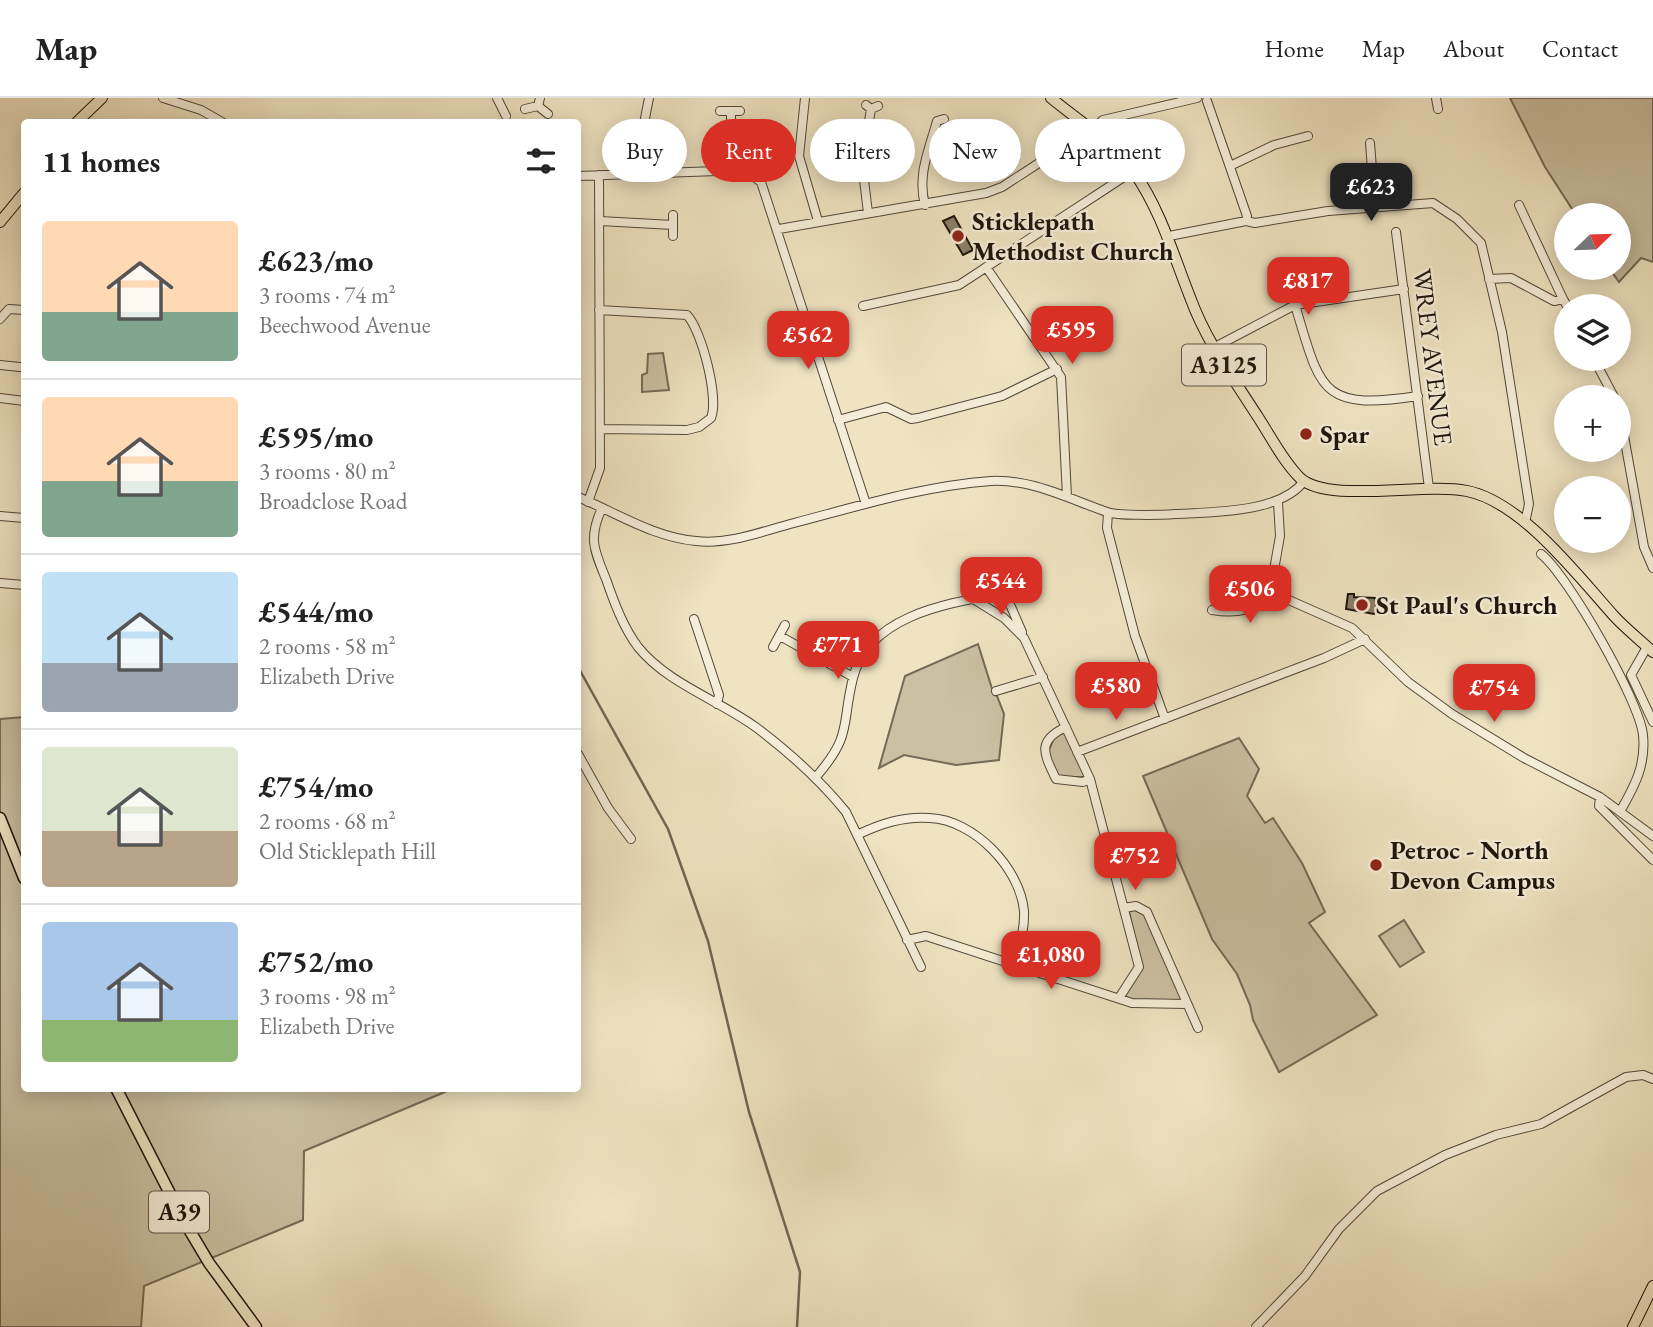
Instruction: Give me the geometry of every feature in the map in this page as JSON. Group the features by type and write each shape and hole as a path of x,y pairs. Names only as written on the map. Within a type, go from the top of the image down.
{"highway":[{"path":"0,818 21,870"},
{"name":"A39","path":"118,1092 184,1222 209,1263 256,1327"}],"main road":[{"path":"85,112 90,98"},
{"path":"79,119 102,98"},
{"name":"A3125","path":"1051,98 1079,119"},
{"name":"A3125","path":"1139,182 1169,236 1189,297 1213,348 1279,450 1304,481"},
{"path":"0,222 21,197"},
{"path":"1304,481 1342,492 1429,488 1472,492 1525,523 1558,552 1615,618 1650,650"},
{"path":"1633,1327 1653,1286"}],"street":[{"path":"163,98 201,110 217,119"},
{"path":"497,98 506,116"},
{"path":"645,119 649,98"},
{"path":"804,98 799,156 818,220"},
{"path":"1436,98 1438,109"},
{"path":"1108,119 1204,99 1251,222"},
{"path":"526,109 539,102 548,114"},
{"path":"869,213 862,163 872,107"},
{"path":"720,111 735,111 734,119"},
{"path":"925,205 920,186 921,173 938,118"},
{"path":"1230,166 1274,145 1308,136"},
{"path":"1370,143 1375,208"},
{"path":"779,229 818,220 925,205 1002,187 1035,163"},
{"path":"588,502 600,468 599,175"},
{"path":"581,176 602,175"},
{"path":"761,182 779,229 866,504"},
{"path":"863,306 959,285 1116,182"},
{"path":"1169,236 1328,211 1433,203 1457,219 1483,250 1513,394 1529,504 1525,523"},
{"path":"1519,205 1561,294"},
{"path":"673,215 673,236"},
{"path":"600,221 673,225"},
{"name":"WREY AVENUE","path":"1396,232 1429,488"},
{"path":"986,267 1061,377 1067,496"},
{"path":"1489,279 1505,276 1554,301"},
{"path":"1213,348 1295,305 1404,289"},
{"path":"1295,305 1313,363 1320,379 1331,390 1355,402 1366,403 1418,396"},
{"path":"0,319 9,309 21,310"},
{"path":"598,310 687,315 695,326 715,398 711,418 699,427 687,430 601,429"},
{"path":"0,365 20,367"},
{"path":"838,420 886,407 911,419 918,418 1002,396 1057,369"},
{"path":"0,398 21,401"},
{"path":"1629,462 1644,547 1652,564"},
{"path":"581,498 655,532 703,541 736,538 911,493 993,481 1026,484 1067,496 1108,513 1206,512 1278,502 1290,496 1304,481"},
{"path":"1278,502 1280,536 1271,587 1273,593 1332,617 1365,639 1408,682 1452,714 1524,758 1600,797 1653,836"},
{"path":"602,508 595,523 593,539 626,629 638,647 657,665 755,727 816,777 846,812 921,967"},
{"path":"1108,513 1107,528 1135,636 1165,719"},
{"path":"0,516 21,518"},
{"path":"1541,555 1567,581 1584,609 1643,731 1641,771 1621,810"},
{"path":"0,583 21,585"},
{"path":"1211,610 1252,610 1273,593"},
{"path":"816,777 844,737 853,677 866,648 889,629 938,606 1007,594 1024,638 1090,779 1139,967 1119,998"},
{"path":"975,600 1004,618 1024,638"},
{"path":"694,620 719,695 717,704"},
{"path":"773,647 785,625"},
{"path":"780,636 853,677"},
{"path":"1077,752 1353,646 1365,639"},
{"path":"1650,650 1631,675 1653,722"},
{"path":"996,691 1043,677"},
{"path":"1066,727 1054,733 1045,746 1044,753 1056,779 1083,782 1090,779"},
{"path":"581,763 608,808 631,839"},
{"path":"1600,797 1599,806 1653,860"},
{"path":"856,835 898,819 932,818 953,824 986,843 1013,877 1022,899 1023,931 1014,964"},
{"path":"1124,908 1136,906 1147,912 1198,1028"},
{"path":"907,940 926,936 1132,1003 1187,1004"},
{"path":"1256,1327 1305,1276 1339,1229 1377,1191 1445,1156 1496,1135 1541,1124 1626,1077 1643,1075 1653,1079"}],"shaded area":[{"path":"1510,98 1653,98 1653,262 1641,258 1631,269 1631,203 1568,203 1545,167"},
{"path":"663,353 669,390 642,392 642,375 647,373 648,354"},
{"path":"978,644 994,695 997,696 1004,714 999,760 956,765 904,755 879,768 905,676"},
{"path":"21,717 21,1092 445,1092 304,1151 303,1220 144,1286 141,1327 0,1327 0,719"},
{"path":"1065,730 1086,777 1058,777 1047,754 1055,736"},
{"path":"1239,738 1259,769 1247,796 1265,823 1273,818 1302,863 1325,912 1309,923 1377,1015 1279,1072 1253,1020 1237,974 1212,939 1143,776"},
{"path":"1137,909 1144,913 1183,1002 1132,1000 1125,996 1141,970 1129,911"},
{"path":"1404,920 1424,952 1400,967 1379,936"}],"building":[{"name":"Sticklepath Methodist Church","path":"954,216 973,250 963,255 943,221"},
{"name":"St Paul's Church","path":"1348,594 1375,598 1377,611 1374,614 1346,609"}],"waterway":[{"path":"581,672 668,829 708,941 749,1112 800,1272 797,1327"}],"place":[{"name":"Sticklepath Methodist Church","path":"958,236"},
{"name":"Spar","path":"1306,434"},
{"name":"St Paul's Church","path":"1362,605"},
{"name":"Petroc - North Devon Campus","path":"1376,865"}]}
